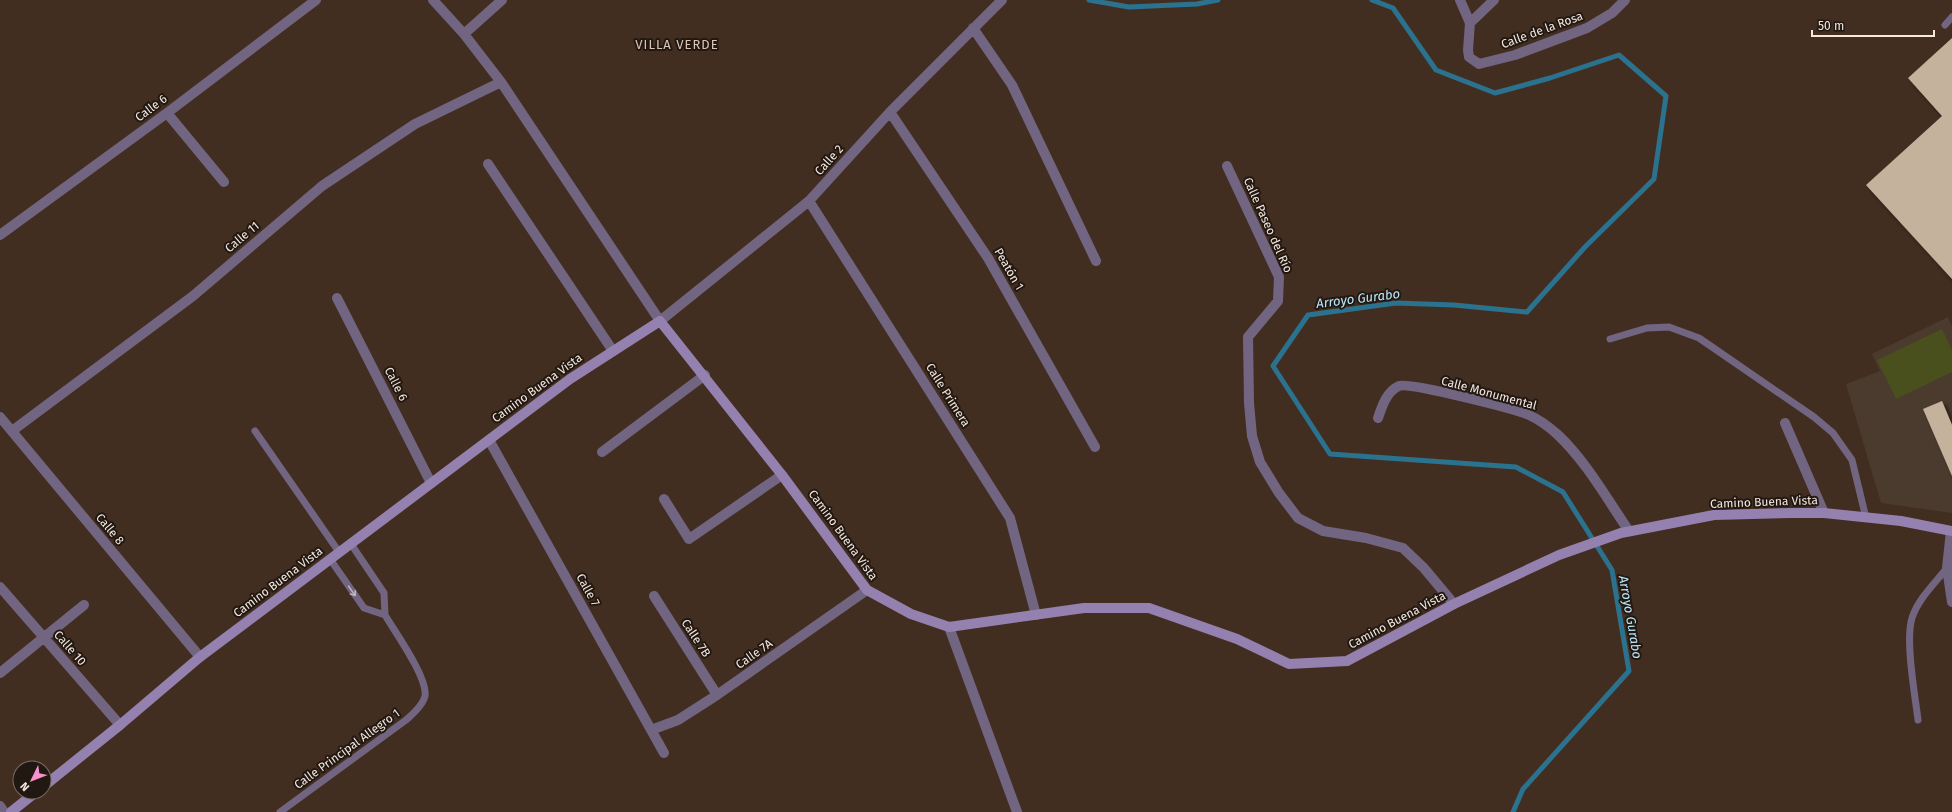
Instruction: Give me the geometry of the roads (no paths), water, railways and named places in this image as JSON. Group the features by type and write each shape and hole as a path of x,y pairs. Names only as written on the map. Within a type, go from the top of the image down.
{"street":[{"name":"Calle 6","path":"0,235 168,112 316,0"},
{"path":"433,0 464,34 501,82 660,321"},
{"path":"464,34 502,0"},
{"name":"Calle 2","path":"660,321 809,201 890,112 1002,0"},
{"path":"1460,0 1470,23 1494,0"},
{"name":"Calle de la Rosa","path":"1470,23 1468,50 1469,57 1479,64 1485,64 1515,55 1587,28 1607,17 1624,0"},
{"path":"973,28 1012,85 1096,261"},
{"name":"Calle 11","path":"12,431 193,296 322,186 414,124 501,82"},
{"path":"168,112 224,182"},
{"name":"Peatón 1","path":"890,112 988,258 1095,447"},
{"path":"488,164 613,351"},
{"name":"Calle Paseo del Río","path":"1227,166 1279,276 1280,286 1278,301 1248,337 1249,410 1252,436 1260,462 1279,493 1298,518 1323,531 1366,538 1403,548 1423,567 1454,604"},
{"name":"Calle Primera","path":"809,201 1010,518 1036,615"},
{"name":"Calle 6","path":"337,298 431,483"},
{"name":"Camino Buena Vista","path":"52,780 120,725 200,657 339,552 570,379 660,321 705,375 782,475 867,590 911,614 949,627 1084,608 1148,608 1237,639 1289,664 1347,661 1454,604 1559,555 1625,532 1714,515 1824,513 1901,521 1951,531"},
{"path":"602,452 705,375"},
{"name":"Calle Monumental","path":"1378,418 1386,399 1393,390 1400,385 1412,386 1470,399 1528,414 1542,422 1570,447 1625,532"},
{"name":"Calle 8","path":"0,417 200,657"},
{"path":"1785,423 1824,513"},
{"name":"Calle 7","path":"489,440 664,753"},
{"path":"664,499 689,539 782,475"},
{"path":"1951,531 1947,568 1952,602"},
{"name":"Calle 10","path":"0,587 120,725"},
{"name":"Calle 7A","path":"651,730 678,720 717,695 867,590"},
{"name":"Calle 7B","path":"654,596 717,695"},
{"path":"0,673 84,604"},
{"path":"949,627 1017,812"},
{"path":"11,812 26,800"},
{"path":"0,806 4,812"}],"lane":[{"path":"1945,25 1952,17"},
{"path":"1610,339 1646,328 1669,327 1699,338 1814,417 1833,433 1852,460 1866,518"},
{"path":"255,430 339,552"},
{"name":"Calle Principal Allegro 1","path":"280,812 406,720 417,710 425,696 422,678 385,615 384,593 351,544"},
{"path":"330,559 364,608 385,615"},
{"path":"1918,720 1910,639 1912,619 1920,603 1947,568"}],"waterway":[{"name":"Arroyo Gurabo","path":"1089,0 1129,7 1197,4 1218,0"},
{"name":"Arroyo Gurabo","path":"1372,0 1393,8 1436,70 1495,93 1550,78 1619,55 1666,96 1654,179 1585,247 1527,312 1454,305 1396,303 1308,315 1273,366 1330,454 1516,467 1563,492 1612,570 1629,671 1523,789 1513,812"}],"district":[{"name":"VILLA VERDE","path":"677,44"}]}
